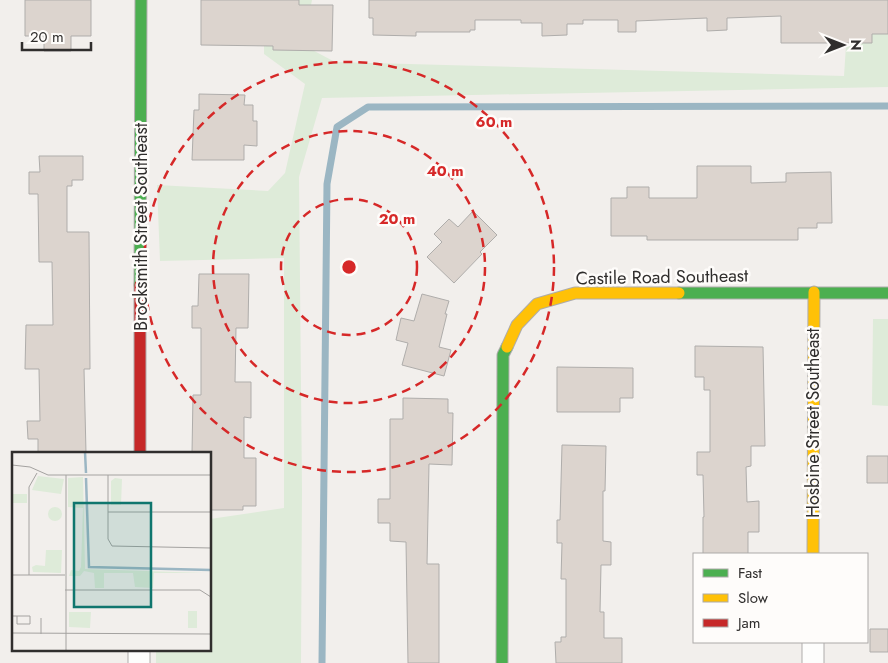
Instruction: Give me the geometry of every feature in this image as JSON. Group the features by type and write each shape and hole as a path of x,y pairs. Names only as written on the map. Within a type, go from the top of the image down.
{"street":[{"name":"Brocksmith Street Southeast","path":"140,452 141,0"},
{"name":"Hosbine Street Southeast","path":"813,553 814,292"},
{"name":"Castile Road Southeast","path":"502,663 503,356 516,325 537,304 576,293 888,293"},
{"path":"812,643 812,663"},
{"path":"139,663 140,650"}],"green space":[{"path":"264,0 312,0 303,45 335,62 844,76 849,0 888,0 888,87 322,98 299,177 302,491 301,663 156,663 156,650 211,650 211,519 284,508 284,258 160,261 157,185 268,191 285,173 305,84 264,54"},
{"path":"873,319 888,319 888,406 872,405"}],"building":[{"path":"25,0 91,0 91,36 71,36 71,51 44,51 44,36 25,36"},
{"path":"201,0 299,0 299,5 333,5 332,51 273,50 273,46 201,45"},
{"path":"369,0 888,0 888,34 872,34 872,43 781,43 781,16 727,18 727,30 707,31 707,18 636,21 636,32 618,32 618,20 583,20 583,24 567,24 567,35 542,36 542,23 521,23 521,20 475,20 475,30 470,30 470,32 416,32 416,36 373,35 373,18 369,18"},
{"path":"199,94 245,95 244,105 253,105 253,121 257,121 257,146 244,145 244,160 192,160 194,110 199,110"},
{"path":"39,156 83,156 83,180 72,180 72,186 67,186 67,232 89,232 90,369 84,369 86,452 38,452 38,439 28,439 27,421 40,421 39,369 25,369 26,325 53,325 52,262 39,262 38,194 29,194 29,172 40,172"},
{"path":"697,166 751,166 751,183 786,182 786,173 831,172 832,223 817,223 817,228 798,228 798,240 647,240 647,236 611,236 611,198 627,198 627,187 649,187 649,198 697,198"},
{"path":"473,211 497,235 480,252 482,254 454,283 427,257 442,242 434,234 449,219 458,227"},
{"path":"199,274 249,274 248,328 236,328 235,382 251,382 251,418 244,417 244,458 256,458 256,506 243,506 243,510 211,510 211,452 192,452 193,395 201,395 201,328 192,328 192,306 198,306"},
{"path":"422,294 449,301 439,347 451,350 444,376 402,365 408,343 396,340 401,318 414,321"},
{"path":"695,346 763,347 765,446 751,446 751,466 746,467 747,502 759,501 759,532 748,532 748,553 703,553 703,475 697,475 697,452 710,452 710,390 704,390 704,377 695,377"},
{"path":"557,367 633,368 633,398 620,398 620,412 557,412"},
{"path":"403,398 448,399 448,413 453,413 452,465 429,464 427,564 439,564 439,663 408,663 406,542 390,541 390,523 378,523 378,499 390,499 390,419 403,419"},
{"path":"562,445 606,446 605,491 603,491 603,541 611,542 611,565 601,565 600,612 604,612 604,638 622,638 622,663 556,663 555,642 561,642 561,637 566,637 566,579 561,579 562,543 557,543 557,520 560,520"},
{"path":"867,456 888,456 888,483 867,483"},
{"path":"870,629 888,629 888,652 870,652"}],"waterway":[{"path":"322,663 327,184 337,127 368,107 888,106"}],"traffic: fast":[{"path":"140,285 141,0"},
{"path":"679,293 888,293"},
{"path":"502,663 503,355 507,347"}],"traffic: slow":[{"path":"813,553 814,292"},
{"path":"507,347 517,325 537,304 575,293 679,293"}],"traffic: jam":[{"path":"140,285 140,452"}]}
